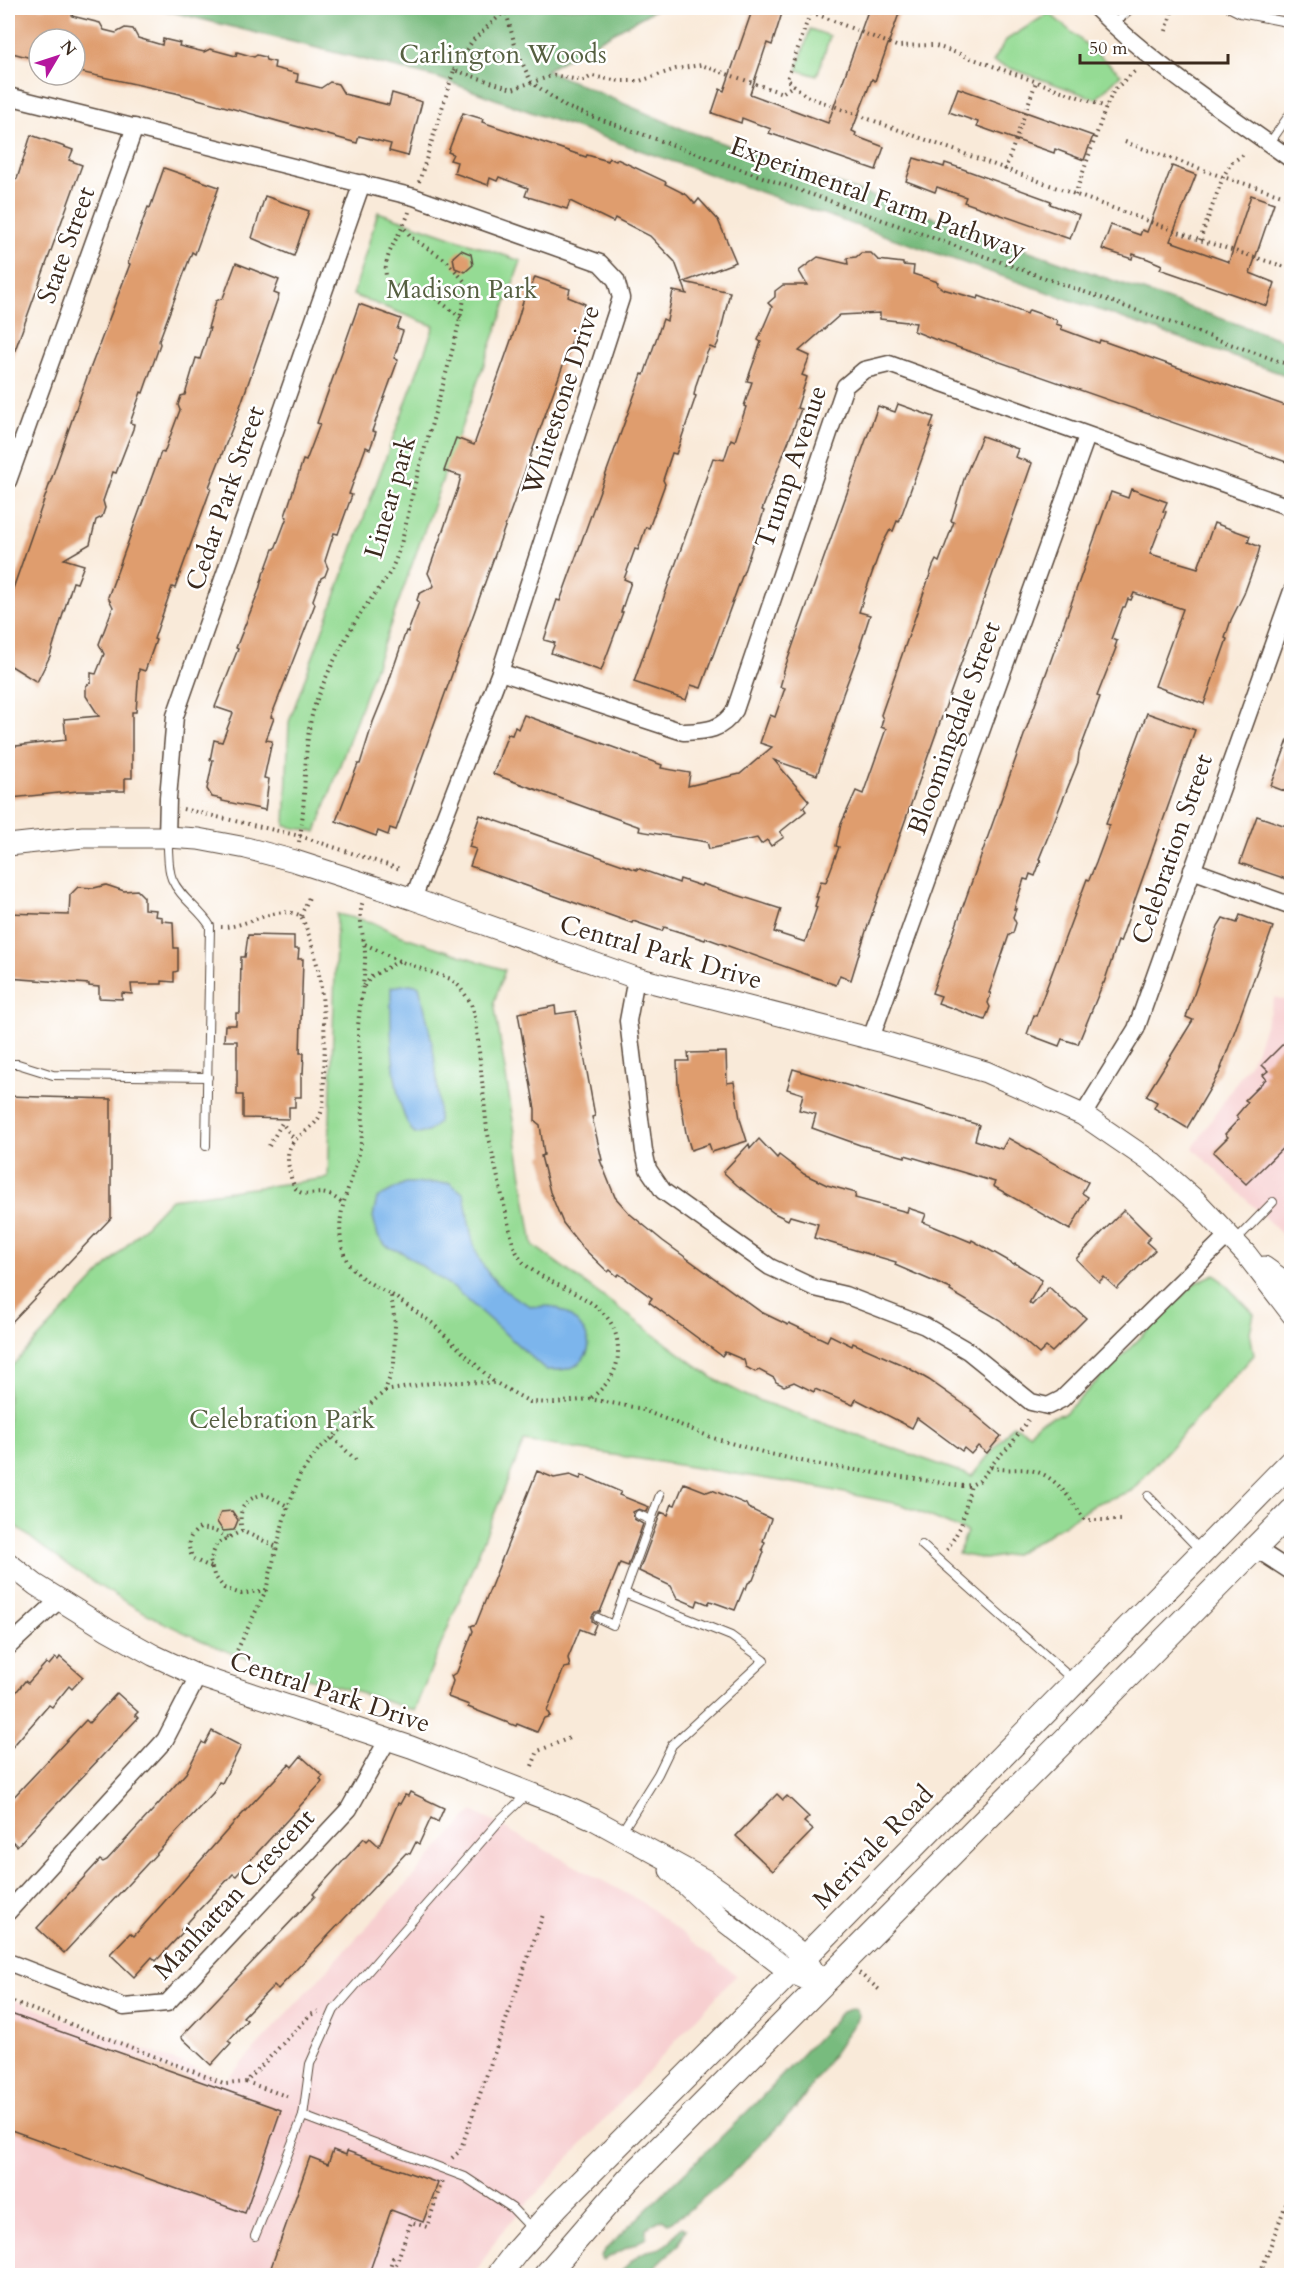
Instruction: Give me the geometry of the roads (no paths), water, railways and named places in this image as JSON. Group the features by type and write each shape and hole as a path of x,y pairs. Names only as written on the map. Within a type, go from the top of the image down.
{"main road":[{"name":"Merivale Road","path":"498,2276 534,2231 1292,1461"},
{"path":"545,2276 628,2180 1292,1511"}],"street":[{"path":"1096,8 1113,25 1167,69 1292,160"},
{"name":"Whitestone Drive","path":"8,96 414,197 600,263 616,280 621,298 500,672 413,899"},
{"name":"State Street","path":"8,481 135,127"},
{"name":"Cedar Park Street","path":"167,837 167,808 175,716 362,183"},
{"name":"Trump Avenue","path":"500,672 683,732 710,731 728,720 735,710 845,386 864,370 889,363 1292,508"},
{"name":"Bloomingdale Street","path":"871,1038 1066,490 1088,436"},
{"name":"Celebration Street","path":"1083,1115 1136,1029 1292,591"},
{"name":"Central Park Drive","path":"8,844 83,837 167,837 198,839 246,848 295,861 413,899 636,978 871,1038 986,1072 1083,1115 1167,1174 1236,1243 1292,1314"},
{"path":"1192,870 1292,906"},
{"path":"636,978 628,1021 638,1106 648,1169 663,1191 771,1267 815,1288 845,1295 926,1326 968,1351 1022,1395 1040,1405 1048,1406 1070,1393 1236,1243"},
{"name":"Central Park Drive","path":"1236,1243 1292,1287"},
{"path":"1255,1548 1292,1572"},
{"name":"Central Park Drive","path":"8,1563 59,1600 153,1655 198,1676 388,1739 566,1807 621,1834 648,1850 724,1921 797,1965 822,1986"},
{"path":"8,1647 59,1600"},
{"path":"8,1912 165,1740 198,1676"},
{"name":"Manhattan Crescent","path":"8,1962 124,2007 166,2003 349,1809 388,1739"}],"lane":[{"path":"1113,25 1131,8"},
{"path":"1230,8 1240,13 1292,23"},
{"path":"1269,144 1292,111"},
{"path":"167,837 171,878 210,926 206,1146"},
{"path":"8,1064 18,1064 53,1075 208,1077"},
{"path":"1236,1243 1273,1202"},
{"path":"598,1618 613,1625 660,1495"},
{"path":"1148,1496 1202,1553"},
{"path":"639,1515 651,1520"},
{"path":"922,1545 1076,1682"},
{"path":"621,1834 658,1774 672,1745 764,1660 731,1636 624,1593"},
{"path":"255,2236 303,2116 310,2064 334,2010 502,1818 529,1792"},
{"path":"303,2116 465,2177 512,2208 534,2231"}],"water":[{"path":"410,984 419,986 427,1020 434,1054 438,1105 438,1123 428,1132 415,1134 401,1106 394,1065 391,1021 391,987"},
{"path":"405,1183 450,1183 464,1194 474,1245 488,1273 502,1288 519,1300 531,1306 554,1307 567,1314 580,1326 588,1341 588,1348 586,1355 578,1365 568,1369 546,1370 455,1289 403,1253 386,1246 378,1236 373,1217 377,1198"}],"park label":[{"name":"Carlington Woods","path":"503,54"},
{"name":"Madison Park","path":"462,289"},
{"name":"Celebration Park","path":"282,1419"}]}
